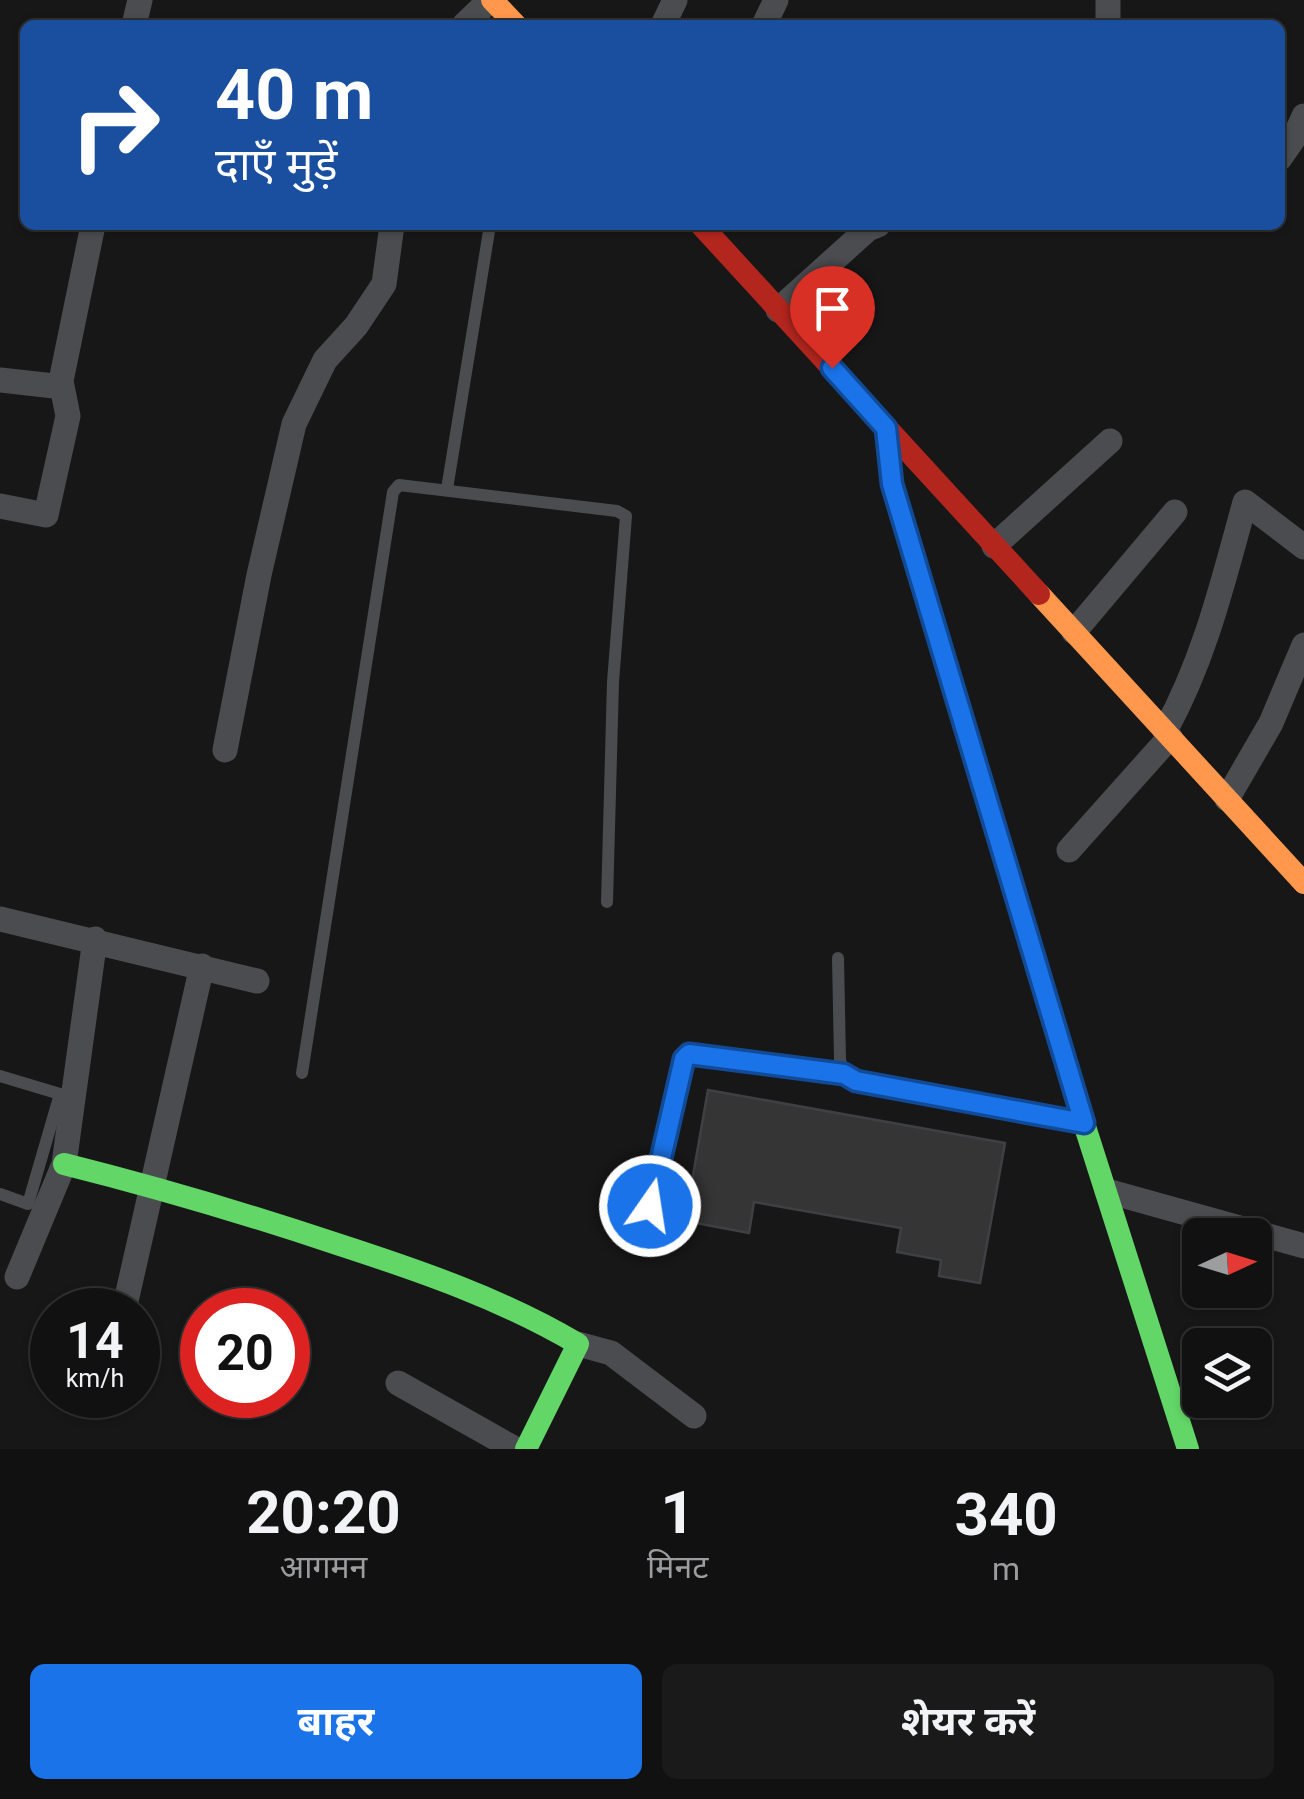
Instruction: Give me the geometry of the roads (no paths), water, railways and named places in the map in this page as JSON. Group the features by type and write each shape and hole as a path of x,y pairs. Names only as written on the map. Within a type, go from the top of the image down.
{"street":[{"path":"469,20 491,0 511,20"},
{"path":"1285,151 1304,116"},
{"path":"0,506 46,515 68,416 61,381 91,230"},
{"path":"225,750 294,424 325,360 356,326 384,284 391,230"},
{"path":"705,230 1304,883"},
{"path":"778,310 867,230"},
{"path":"0,380 54,386 61,381"},
{"path":"886,428 892,484 1084,1123 1188,1449"},
{"path":"994,546 1110,441"},
{"path":"1069,850 1168,734 1203,652 1244,502 1304,547"},
{"path":"1074,632 1175,512"},
{"path":"1227,800 1272,722 1304,644"},
{"path":"0,919 257,981"},
{"path":"17,1277 64,1164 95,939"},
{"path":"129,1288 202,966"},
{"path":"64,1164 152,1185 416,1270 545,1323 578,1344 611,1352 694,1416"},
{"path":"1107,1191 1304,1246"},
{"path":"526,1449 578,1344"},
{"path":"398,1383 515,1449"}],"lane":[{"path":"447,489 489,230"},
{"path":"302,1073 393,492 399,485 617,511 626,516 613,682 606,902"},
{"path":"838,958 840,1060 844,1074"},
{"path":"650,1206 684,1059 689,1054 844,1074 856,1081 1084,1123"},
{"path":"0,1076 60,1094 28,1204 0,1194"}]}
